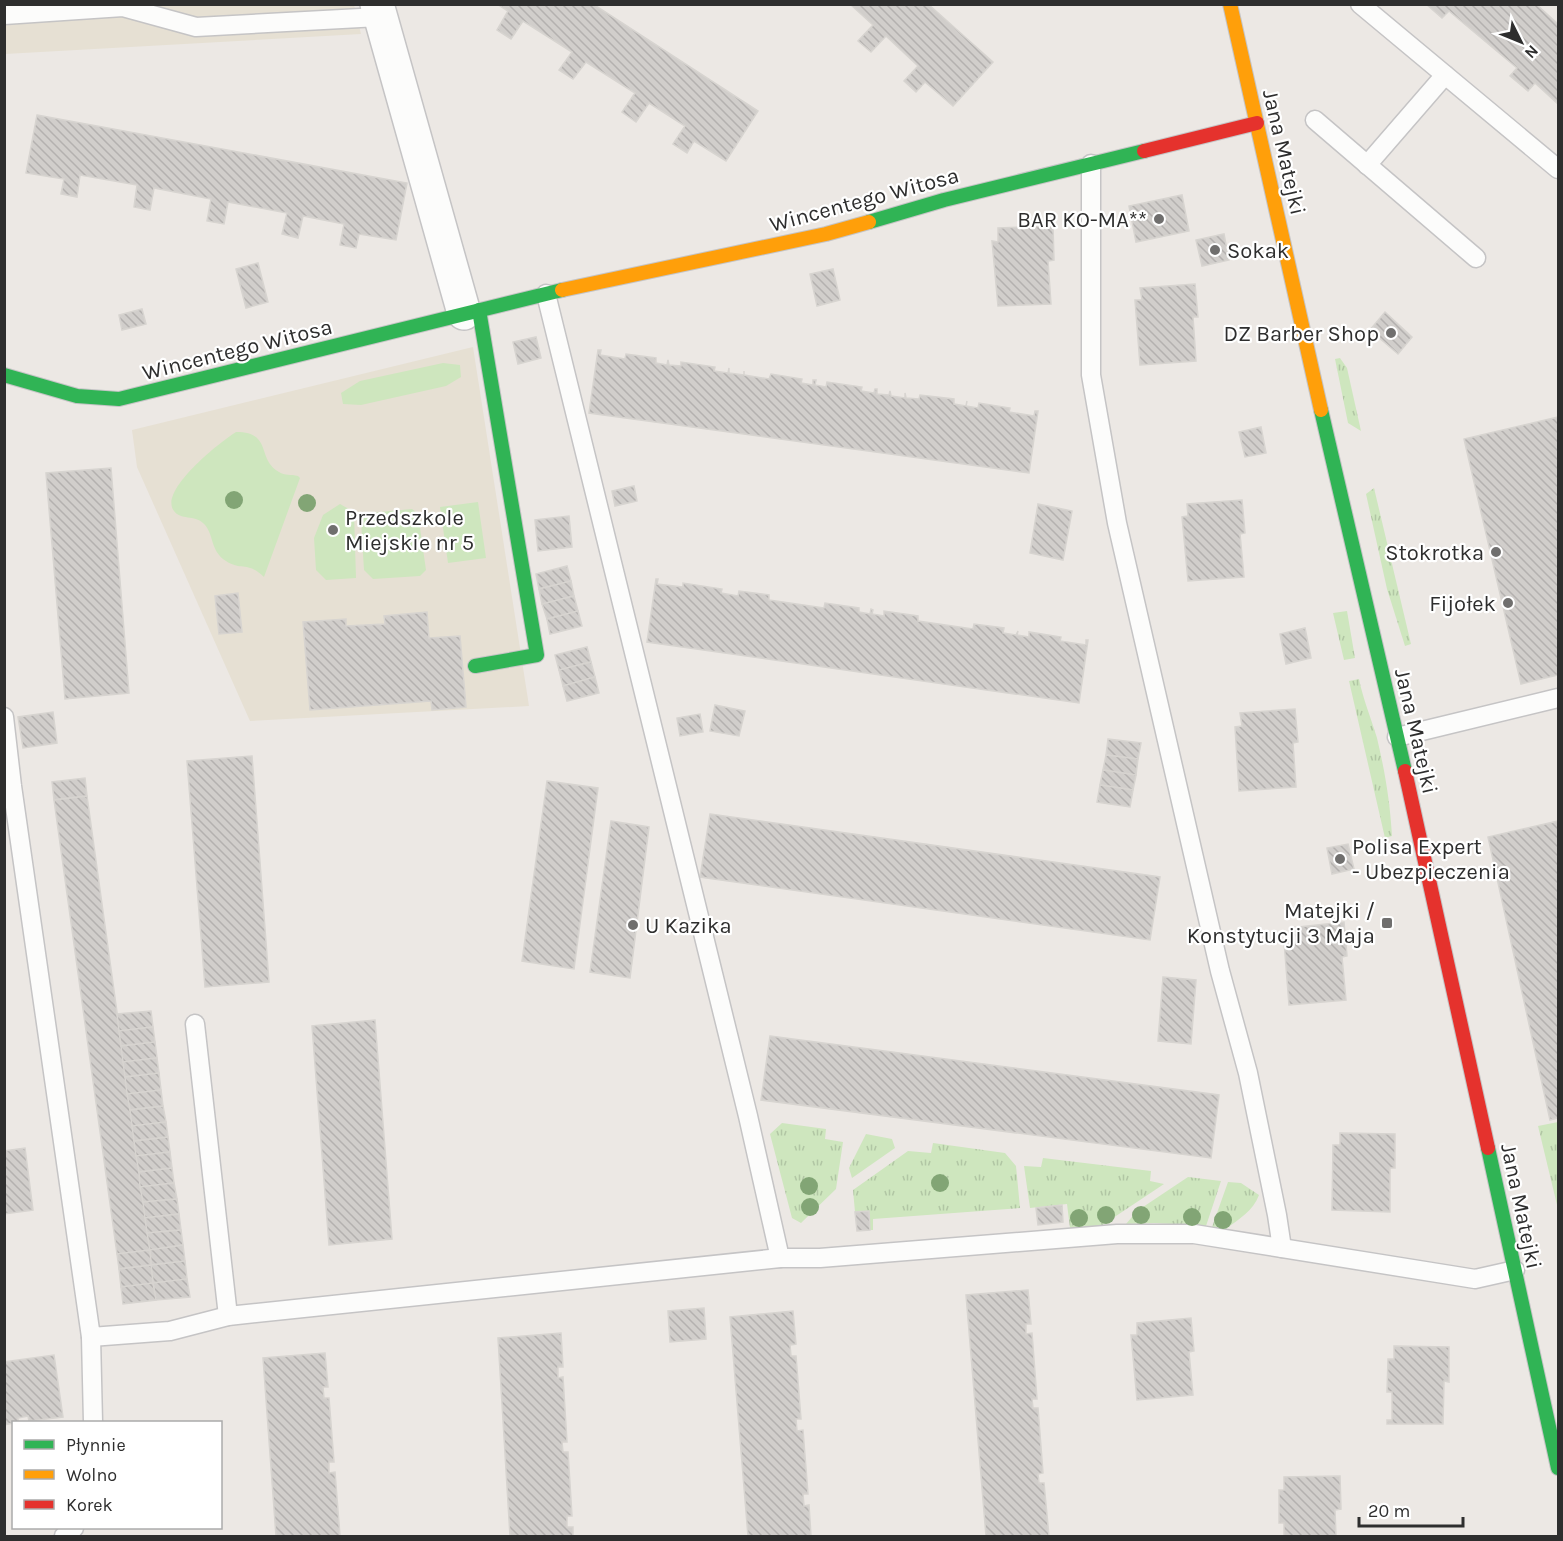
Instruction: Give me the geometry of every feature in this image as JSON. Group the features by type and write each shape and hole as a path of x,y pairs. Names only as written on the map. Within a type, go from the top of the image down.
{"street":[{"name":"Jana Matejki","path":"1230,4 1337,482 1397,737 1558,1468"},
{"path":"378,11 472,312 537,655 475,666"},
{"name":"Wincentego Witosa","path":"4,375 77,396 119,399 546,294 826,234 944,200 1257,123"}],"lane":[{"path":"1360,4 1558,169"},
{"path":"4,15 123,7 196,27 378,11"},
{"path":"1367,165 1445,75"},
{"path":"1315,120 1476,258"},
{"path":"1091,164 1091,375 1117,523 1218,964 1248,1073 1282,1248"},
{"path":"546,294 748,1116 780,1257"},
{"path":"1397,737 1558,698"},
{"path":"4,717 91,1337 93,1421"},
{"path":"195,1024 228,1316"},
{"path":"91,1337 170,1331 228,1316 780,1257 820,1258 1117,1234 1194,1234 1475,1279 1515,1270"}],"shaded area":[{"path":"5,5 354,5 361,34 5,54"},
{"name":"Przedszkole Miejskie nr 5","path":"473,347 529,706 250,721 137,467 132,430"}],"green space":[{"path":"1340,358 1347,368 1361,431 1348,423 1335,359"},
{"path":"443,363 460,365 461,377 446,386 361,405 343,404 341,393 360,381"},
{"path":"236,432 255,436 260,441 272,467 281,473 300,478 264,577 253,569 231,564 221,557 214,547 207,527 196,519 177,514 171,502 182,480 193,468"},
{"path":"1374,488 1411,644 1405,646 1387,589 1366,494"},
{"path":"478,502 486,558 448,563 440,507"},
{"path":"340,504 354,512 356,578 326,580 316,570 314,538 323,515"},
{"path":"412,509 418,514 426,570 420,576 373,579 364,570 361,521 369,513"},
{"path":"1347,611 1355,658 1344,660 1333,613"},
{"path":"1359,679 1377,738 1387,787 1392,836 1385,838 1349,681"},
{"path":"1558,1122 1558,1209 1538,1126"},
{"path":"782,1123 826,1129 825,1139 843,1142 836,1189 801,1223 792,1218 770,1134"},
{"path":"866,1134 892,1139 895,1148 852,1178 849,1168"},
{"path":"933,1143 1005,1153 1016,1166 1020,1208 873,1219 873,1230 870,1230 869,1211 855,1212 853,1190 908,1151 931,1153"},
{"path":"1043,1158 1151,1171 1150,1181 1164,1184 1101,1226 1070,1228 1067,1204 1030,1208 1024,1166 1041,1167"},
{"path":"1188,1177 1221,1181 1206,1226 1126,1224 1137,1211"},
{"path":"1228,1182 1241,1183 1259,1195 1249,1210 1226,1229 1212,1227"}],"building":[{"path":"497,4 593,4 758,111 726,161 694,141 687,153 673,144 685,126 649,103 636,122 622,112 635,93 586,62 573,79 559,70 572,52 523,21 511,39 497,30 508,11"},
{"path":"850,4 928,4 993,62 953,106 925,82 916,92 904,81 918,66 886,36 871,52 858,41 873,25"},
{"path":"1426,4 1536,4 1558,24 1558,104 1535,83 1528,91 1510,76 1517,68 1449,11 1442,18"},
{"path":"37,115 407,183 396,240 359,234 356,248 340,245 344,224 303,216 298,238 282,234 287,213 228,202 224,224 207,221 211,199 154,188 150,210 134,207 137,185 80,175 77,197 61,194 64,179 26,173"},
{"name":"BAR KO-MA**","path":"1182,195 1189,231 1136,242 1129,206"},
{"path":"1053,226 1054,260 1048,261 1051,304 998,306 992,241 998,242 998,228"},
{"path":"1224,234 1229,260 1202,266 1196,240"},
{"path":"258,263 268,302 246,308 236,269"},
{"path":"833,269 840,300 817,306 810,274"},
{"path":"1195,284 1198,317 1193,317 1196,361 1140,365 1135,300 1142,300 1140,288"},
{"path":"142,309 146,324 122,330 119,315"},
{"name":"DZ Barber Shop","path":"1385,312 1412,337 1398,354 1370,330"},
{"path":"536,337 541,358 518,364 513,342"},
{"path":"598,350 601,350 600,355 625,359 626,354 656,358 656,363 667,365 668,360 669,365 681,366 681,362 715,367 714,371 728,373 729,368 729,373 769,379 771,374 802,379 801,383 813,385 813,380 816,380 815,385 826,387 827,382 862,387 861,391 874,393 877,389 877,394 889,395 890,391 891,396 905,398 905,393 906,398 919,399 920,395 954,399 954,404 978,408 979,403 1010,408 1009,412 1034,416 1035,411 1038,411 1029,473 589,413"},
{"path":"1558,417 1558,675 1521,684 1464,439"},
{"path":"1261,427 1266,453 1245,457 1239,432"},
{"path":"111,468 129,693 65,699 46,473"},
{"path":"634,486 637,501 615,506 612,491"},
{"path":"1242,500 1245,533 1240,534 1244,577 1188,581 1182,517 1188,516 1187,504"},
{"path":"1038,504 1072,511 1063,560 1030,553"},
{"path":"569,516 572,547 538,551 535,520"},
{"path":"567,566 571,581 539,589 536,574"},
{"path":"656,579 658,579 657,584 683,587 683,583 722,589 721,593 738,596 739,591 769,595 769,600 824,608 825,603 859,608 859,612 870,614 871,609 872,614 884,616 884,611 918,616 918,621 973,629 974,624 1004,628 1003,633 1016,635 1018,631 1017,635 1029,637 1029,632 1061,637 1060,641 1086,645 1086,640 1088,640 1079,703 647,642"},
{"path":"571,581 574,596 542,604 539,589"},
{"path":"238,593 242,632 219,634 215,596"},
{"path":"574,596 578,611 547,619 542,604"},
{"path":"578,611 582,626 550,634 547,619"},
{"path":"427,612 429,638 460,636 466,707 432,710 431,701 310,710 303,622 346,619 346,626 385,624 384,616"},
{"path":"1305,628 1311,658 1286,664 1280,634"},
{"path":"587,647 591,662 559,670 555,655"},
{"path":"591,662 595,677 563,686 559,670"},
{"path":"595,677 599,693 567,701 563,686"},
{"path":"715,705 745,711 739,736 710,731"},
{"path":"1295,709 1298,742 1293,743 1296,787 1239,791 1235,727 1242,726 1240,713"},
{"path":"53,712 57,743 23,748 18,717"},
{"path":"700,714 703,732 680,736 677,718"},
{"path":"1108,739 1141,743 1138,759 1106,755"},
{"path":"1106,755 1138,759 1136,775 1103,770"},
{"path":"252,756 269,982 205,987 187,761"},
{"path":"1103,770 1136,775 1133,790 1100,785"},
{"path":"85,778 87,796 54,800 52,782"},
{"path":"547,781 598,788 574,969 522,961"},
{"path":"1100,785 1133,790 1130,807 1097,802"},
{"path":"87,796 150,1250 117,1254 54,800"},
{"path":"710,814 1160,877 1150,940 700,877"},
{"path":"611,821 649,827 630,978 590,972"},
{"path":"1558,821 1558,1118 1550,1120 1488,837"},
{"name":"Polisa Expert - Ubezpieczenia","path":"1348,844 1354,869 1332,874 1327,848"},
{"path":"1344,922 1347,956 1342,957 1346,1000 1289,1005 1284,941 1291,941 1290,928"},
{"path":"1163,977 1196,980 1191,1044 1158,1041"},
{"path":"151,1011 153,1027 119,1031 117,1014"},
{"path":"375,1020 392,1239 329,1245 312,1026"},
{"path":"153,1027 155,1042 121,1046 119,1031"},
{"path":"770,1036 1219,1095 1211,1158 761,1100"},
{"path":"155,1042 157,1058 123,1062 121,1046"},
{"path":"157,1058 159,1073 125,1077 123,1062"},
{"path":"159,1073 161,1090 127,1094 125,1077"},
{"path":"161,1090 163,1106 130,1110 127,1094"},
{"path":"163,1106 166,1122 132,1126 130,1110"},
{"path":"166,1122 168,1137 134,1141 132,1126"},
{"path":"1340,1133 1395,1134 1395,1168 1390,1168 1390,1212 1332,1210 1333,1145 1340,1145"},
{"path":"168,1137 170,1152 136,1156 134,1141"},
{"path":"25,1148 33,1210 4,1214 4,1151"},
{"path":"170,1152 172,1168 139,1172 136,1156"},
{"path":"172,1168 174,1183 140,1187 139,1172"},
{"path":"174,1183 177,1199 143,1202 140,1187"},
{"path":"177,1199 179,1214 145,1218 143,1202"},
{"path":"1062,1205 1063,1222 1038,1225 1036,1208"},
{"path":"869,1211 870,1230 857,1231 855,1212"},
{"path":"179,1214 181,1230 147,1233 145,1218"},
{"path":"181,1230 183,1245 150,1250 147,1233"},
{"path":"183,1245 185,1261 151,1265 150,1250"},
{"path":"150,1250 151,1265 119,1269 117,1254"},
{"path":"185,1261 187,1279 153,1283 151,1265"},
{"path":"151,1265 153,1283 121,1287 119,1269"},
{"path":"187,1279 190,1297 156,1300 153,1283"},
{"path":"153,1283 156,1300 123,1304 121,1287"},
{"path":"1028,1290 1031,1324 1026,1324 1026,1334 1032,1333 1037,1399 1032,1399 1033,1408 1038,1408 1043,1473 1038,1474 1039,1483 1044,1483 1049,1536 986,1536 966,1295"},
{"path":"704,1308 706,1339 670,1342 668,1311"},
{"path":"793,1311 796,1344 790,1345 791,1356 796,1356 801,1419 796,1419 797,1431 803,1430 808,1494 803,1494 804,1506 809,1505 811,1536 748,1536 730,1317"},
{"path":"1191,1318 1194,1351 1189,1352 1193,1395 1137,1400 1131,1335 1137,1335 1137,1323"},
{"path":"561,1333 563,1367 558,1367 558,1378 563,1377 567,1442 562,1442 563,1452 568,1452 572,1516 567,1516 567,1527 573,1527 573,1536 510,1536 498,1338"},
{"path":"1394,1346 1449,1347 1449,1382 1444,1381 1443,1424 1387,1424 1387,1420 1392,1420 1392,1392 1387,1392 1388,1359 1394,1359"},
{"path":"325,1353 328,1387 323,1387 324,1398 329,1398 334,1462 329,1462 329,1473 335,1472 340,1536 276,1536 263,1358"},
{"path":"54,1355 63,1417 29,1421 28,1416 4,1425 4,1362"},
{"path":"1340,1476 1341,1509 1335,1510 1336,1536 1284,1536 1284,1523 1279,1523 1279,1490 1284,1490 1284,1477"}],"traffic: fast":[{"path":"869,222 944,200 1144,151"},
{"path":"4,375 77,396 119,399 562,290"},
{"path":"475,666 537,655 479,310"},
{"path":"1321,410 1405,771"},
{"path":"1488,1148 1558,1468"}],"traffic: slow":[{"path":"1230,4 1321,410"},
{"path":"562,290 826,234 869,222"}],"traffic: jam":[{"path":"1144,151 1257,123"},
{"path":"1405,771 1488,1148"}],"place":[{"name":"BAR KO-MA**","path":"1159,219"},
{"name":"Sokak","path":"1215,250"},
{"name":"DZ Barber Shop","path":"1391,333"},
{"name":"Przedszkole Miejskie nr 5","path":"333,530"},
{"name":"Stokrotka","path":"1496,552"},
{"name":"Fijołek","path":"1508,603"},
{"name":"Polisa Expert - Ubezpieczenia","path":"1340,859"},
{"name":"Matejki / Konstytucji 3 Maja","path":"1387,923"},
{"name":"U Kazika","path":"633,925"}]}
